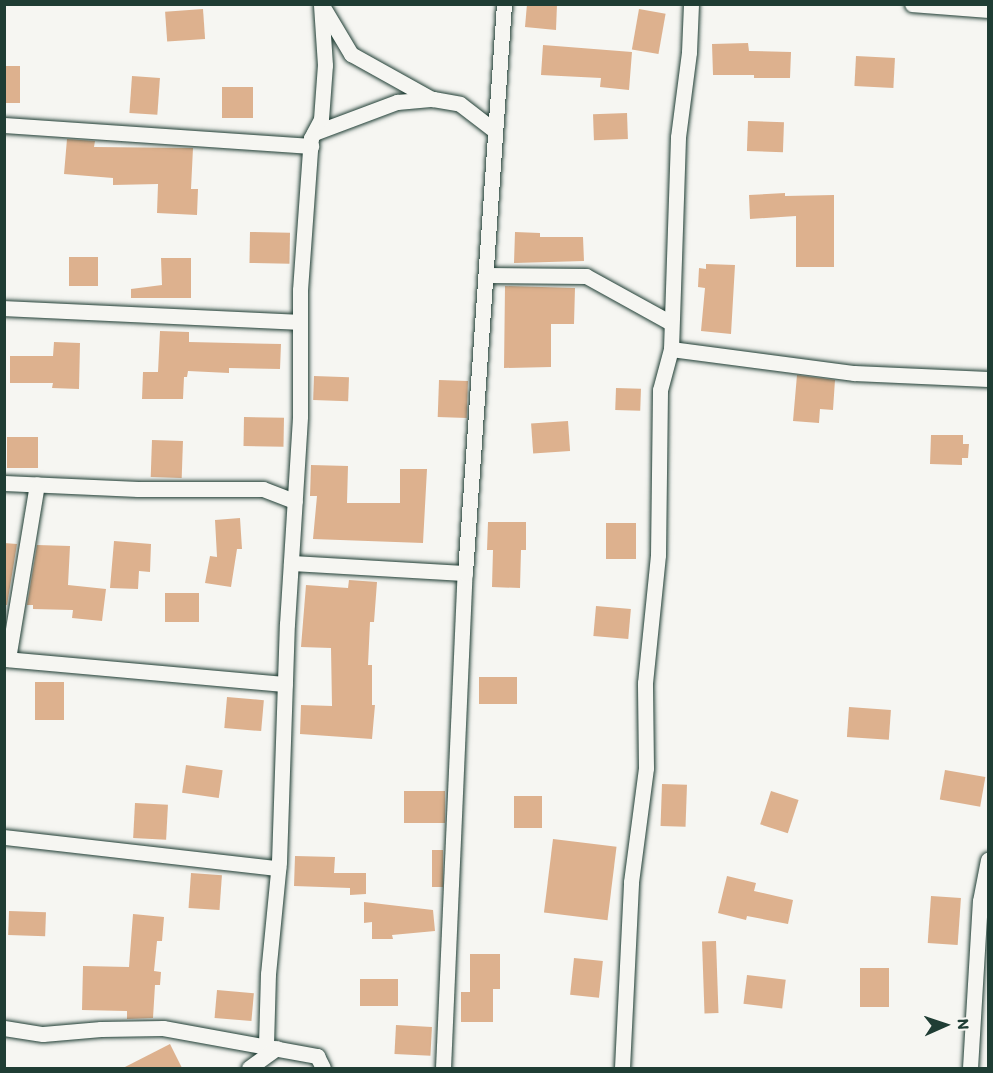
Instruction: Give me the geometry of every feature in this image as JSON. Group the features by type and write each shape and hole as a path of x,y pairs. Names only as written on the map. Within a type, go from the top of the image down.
{"street":[{"path":"321,4 351,54 433,99"},
{"path":"249,1068 272,1046 268,974 278,868 285,684 300,416 300,322 312,140 321,119 323,98 321,4"},
{"path":"443,1068 465,573 504,4"},
{"path":"622,1068 631,882 646,768 645,683 658,555 660,390 671,349 678,137 691,4"},
{"path":"912,4 988,10"},
{"path":"4,126 312,140 397,102 433,99 460,104 495,131"},
{"path":"487,274 586,276 671,323"},
{"path":"4,308 300,322"},
{"path":"671,349 854,373 988,379"},
{"path":"4,483 138,489 263,489 295,501"},
{"path":"37,484 6,659 285,684"},
{"path":"291,563 465,573"},
{"path":"4,837 278,868"},
{"path":"970,1068 980,901 988,860"},
{"path":"4,1028 43,1034 101,1029 163,1028 317,1056 323,1068"}],"building":[{"path":"527,4 557,4 556,30 525,27"},
{"path":"203,9 205,39 167,42 165,12"},
{"path":"639,9 666,14 658,54 632,49"},
{"path":"748,43 749,51 791,52 790,78 713,75 712,44"},
{"path":"543,45 632,52 629,90 600,87 601,78 541,75"},
{"path":"856,56 895,58 893,88 854,86"},
{"path":"4,66 20,66 20,103 4,103"},
{"path":"132,76 160,78 157,115 129,113"},
{"path":"222,87 253,87 253,118 222,118"},
{"path":"627,113 628,139 594,140 593,114"},
{"path":"748,121 784,122 783,152 747,151"},
{"path":"67,139 95,141 94,147 193,148 191,189 198,189 197,215 157,213 158,184 113,185 113,178 64,174"},
{"path":"785,193 785,196 834,195 834,267 796,267 796,216 750,219 749,195"},
{"path":"250,232 290,233 289,264 249,263"},
{"path":"515,232 540,233 540,237 583,237 584,261 514,263"},
{"path":"69,257 98,257 98,286 69,286"},
{"path":"161,258 191,258 191,298 131,298 131,289 162,285"},
{"path":"706,264 735,265 731,334 701,331 705,288 698,287 699,268 706,269"},
{"path":"505,286 575,288 574,324 551,324 551,367 504,368"},
{"path":"160,331 189,332 189,342 281,344 280,369 229,368 229,373 188,371 187,377 184,377 183,399 142,399 143,372 158,372"},
{"path":"54,342 80,343 79,389 52,388 53,383 10,383 10,356 53,356"},
{"path":"797,375 835,380 833,410 820,409 819,423 793,421"},
{"path":"314,376 349,377 348,401 313,400"},
{"path":"439,380 468,381 467,418 438,417"},
{"path":"616,388 641,389 640,411 615,410"},
{"path":"244,417 284,418 283,447 243,446"},
{"path":"568,421 570,451 533,454 531,424"},
{"path":"931,435 963,435 963,444 969,444 968,458 962,458 962,465 930,464"},
{"path":"7,437 38,437 38,468 7,468"},
{"path":"152,440 183,441 182,478 151,477"},
{"path":"311,465 348,466 347,503 400,503 400,469 427,469 423,543 313,539 317,496 310,496"},
{"path":"240,518 242,549 237,549 231,587 205,583 210,556 217,557 215,520"},
{"path":"488,522 526,522 526,550 521,550 520,588 492,587 493,550 487,550"},
{"path":"606,523 636,523 636,559 606,559"},
{"path":"114,541 151,544 150,572 139,571 138,589 110,588"},
{"path":"4,543 17,544 7,605 4,605"},
{"path":"37,545 70,546 68,585 106,589 102,621 72,618 73,610 33,609 33,605 27,605"},
{"path":"349,580 377,582 374,622 370,622 368,665 372,665 372,705 375,705 372,739 300,734 301,705 332,706 331,648 301,647 306,585 348,588"},
{"path":"165,593 199,593 199,622 165,622"},
{"path":"596,606 631,609 628,639 593,636"},
{"path":"479,677 517,677 517,704 479,704"},
{"path":"35,682 64,682 64,720 35,720"},
{"path":"227,697 264,700 261,731 224,728"},
{"path":"849,707 891,710 889,740 847,737"},
{"path":"186,765 223,770 219,798 182,793"},
{"path":"945,770 985,777 980,807 940,800"},
{"path":"662,784 687,785 686,827 661,826"},
{"path":"404,791 445,791 445,823 404,823"},
{"path":"771,791 799,800 788,833 760,824"},
{"path":"514,796 542,796 542,828 514,828"},
{"path":"135,803 168,805 166,840 133,838"},
{"path":"553,839 617,847 608,920 544,912"},
{"path":"432,850 443,850 443,887 432,887"},
{"path":"295,856 335,857 334,873 366,873 366,894 350,895 350,888 294,886"},
{"path":"191,873 222,875 219,910 189,908"},
{"path":"727,876 756,883 754,891 793,900 788,924 747,916 746,920 718,913"},
{"path":"931,896 961,898 958,945 928,943"},
{"path":"364,902 433,910 435,931 392,935 393,939 372,939 372,922 364,923"},
{"path":"9,911 46,912 45,936 8,935"},
{"path":"133,914 164,917 162,941 157,941 154,971 161,972 160,985 155,985 153,1018 127,1019 127,1011 82,1010 83,966 129,967"},
{"path":"702,941 716,941 719,1013 705,1013"},
{"path":"470,954 500,954 500,989 493,989 493,1022 461,1022 461,992 470,992"},
{"path":"574,958 603,961 599,998 570,995"},
{"path":"860,968 889,968 889,1007 860,1007"},
{"path":"747,975 786,980 782,1009 743,1004"},
{"path":"360,979 398,979 398,1006 360,1006"},
{"path":"217,990 254,993 251,1021 215,1018"},
{"path":"396,1025 432,1027 430,1056 394,1054"},
{"path":"170,1044 182,1068 123,1068"}]}
